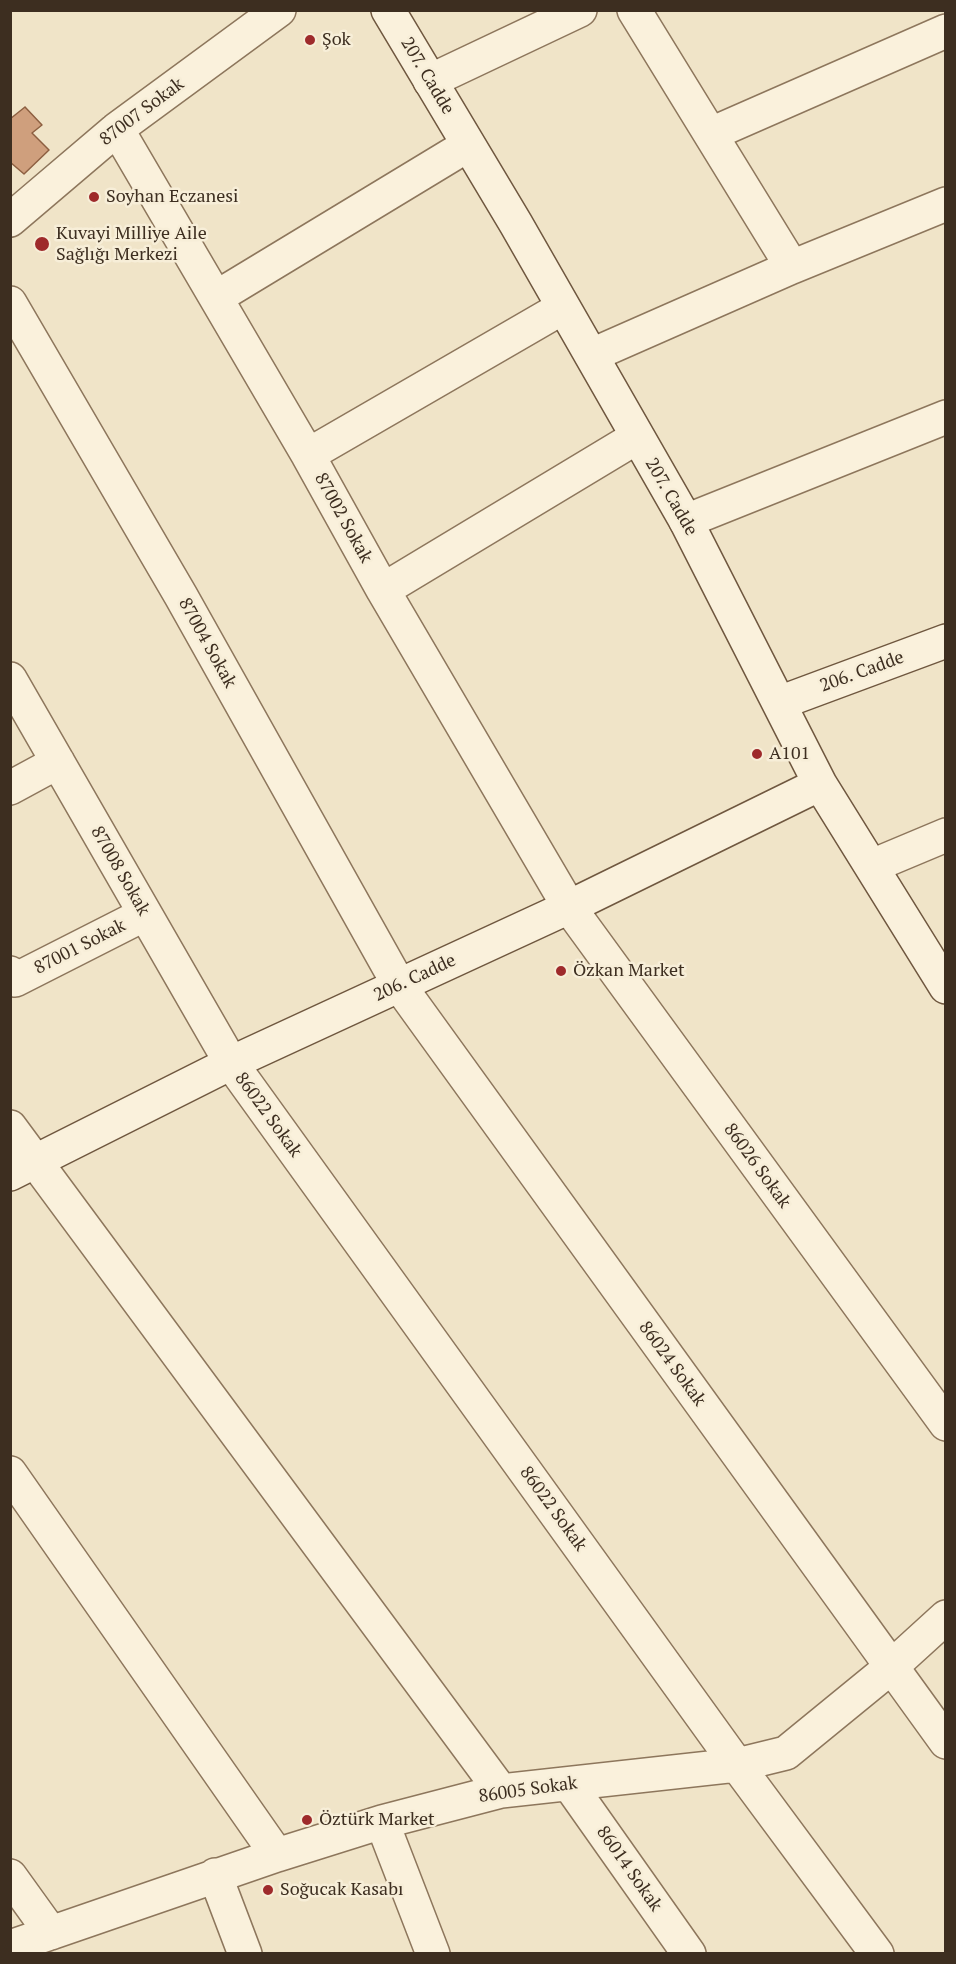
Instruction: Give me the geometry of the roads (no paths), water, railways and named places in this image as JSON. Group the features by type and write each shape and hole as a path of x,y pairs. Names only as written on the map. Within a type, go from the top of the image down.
{"street":[{"name":"87007 Sokak","path":"10,220 117,129 279,10"},
{"name":"207. Cadde","path":"388,10 562,308 592,355 686,521 820,784 945,987"},
{"path":"430,81 580,10"},
{"path":"634,10 792,267"},
{"path":"711,134 945,31"},
{"name":"87002 Sokak","path":"117,129 217,297 383,590 569,907"},
{"path":"217,297 468,145"},
{"path":"592,355 792,267 945,204"},
{"name":"87004 Sokak","path":"10,303 181,597 399,985"},
{"path":"308,454 562,308"},
{"path":"686,521 945,417"},
{"path":"383,590 637,437"},
{"name":"206. Cadde","path":"779,703 945,641"},
{"name":"87008 Sokak","path":"10,679 231,1063"},
{"path":"10,789 58,762"},
{"name":"206. Cadde","path":"24,1168 231,1063 569,907 820,784"},
{"path":"872,866 945,835"},
{"name":"86026 Sokak","path":"569,907 945,1424"},
{"name":"87001 Sokak","path":"13,977 145,914"},
{"name":"86024 Sokak","path":"399,985 945,1742"},
{"name":"86022 Sokak","path":"231,1063 737,1765 877,1953"},
{"path":"10,1127 24,1168 501,1791"},
{"path":"10,1473 277,1854"},
{"name":"86005 Sokak","path":"10,1947 277,1854 382,1822 501,1791 737,1765 786,1753 890,1668 945,1617"},
{"name":"86014 Sokak","path":"569,1784 689,1953"},
{"path":"382,1822 433,1953"},
{"path":"215,1875 245,1953"},
{"path":"10,1876 51,1933"}],"place":[{"name":"Şok","path":"310,40"},
{"name":"Soyhan Eczanesi","path":"94,197"},
{"name":"Kuvayi Milliye Aile Sağlığı Merkezi","path":"42,244"},
{"name":"A101","path":"757,754"},
{"name":"Özkan Market","path":"561,971"},
{"name":"Öztürk Market","path":"307,1820"},
{"name":"Soğucak Kasabı","path":"268,1890"}]}
